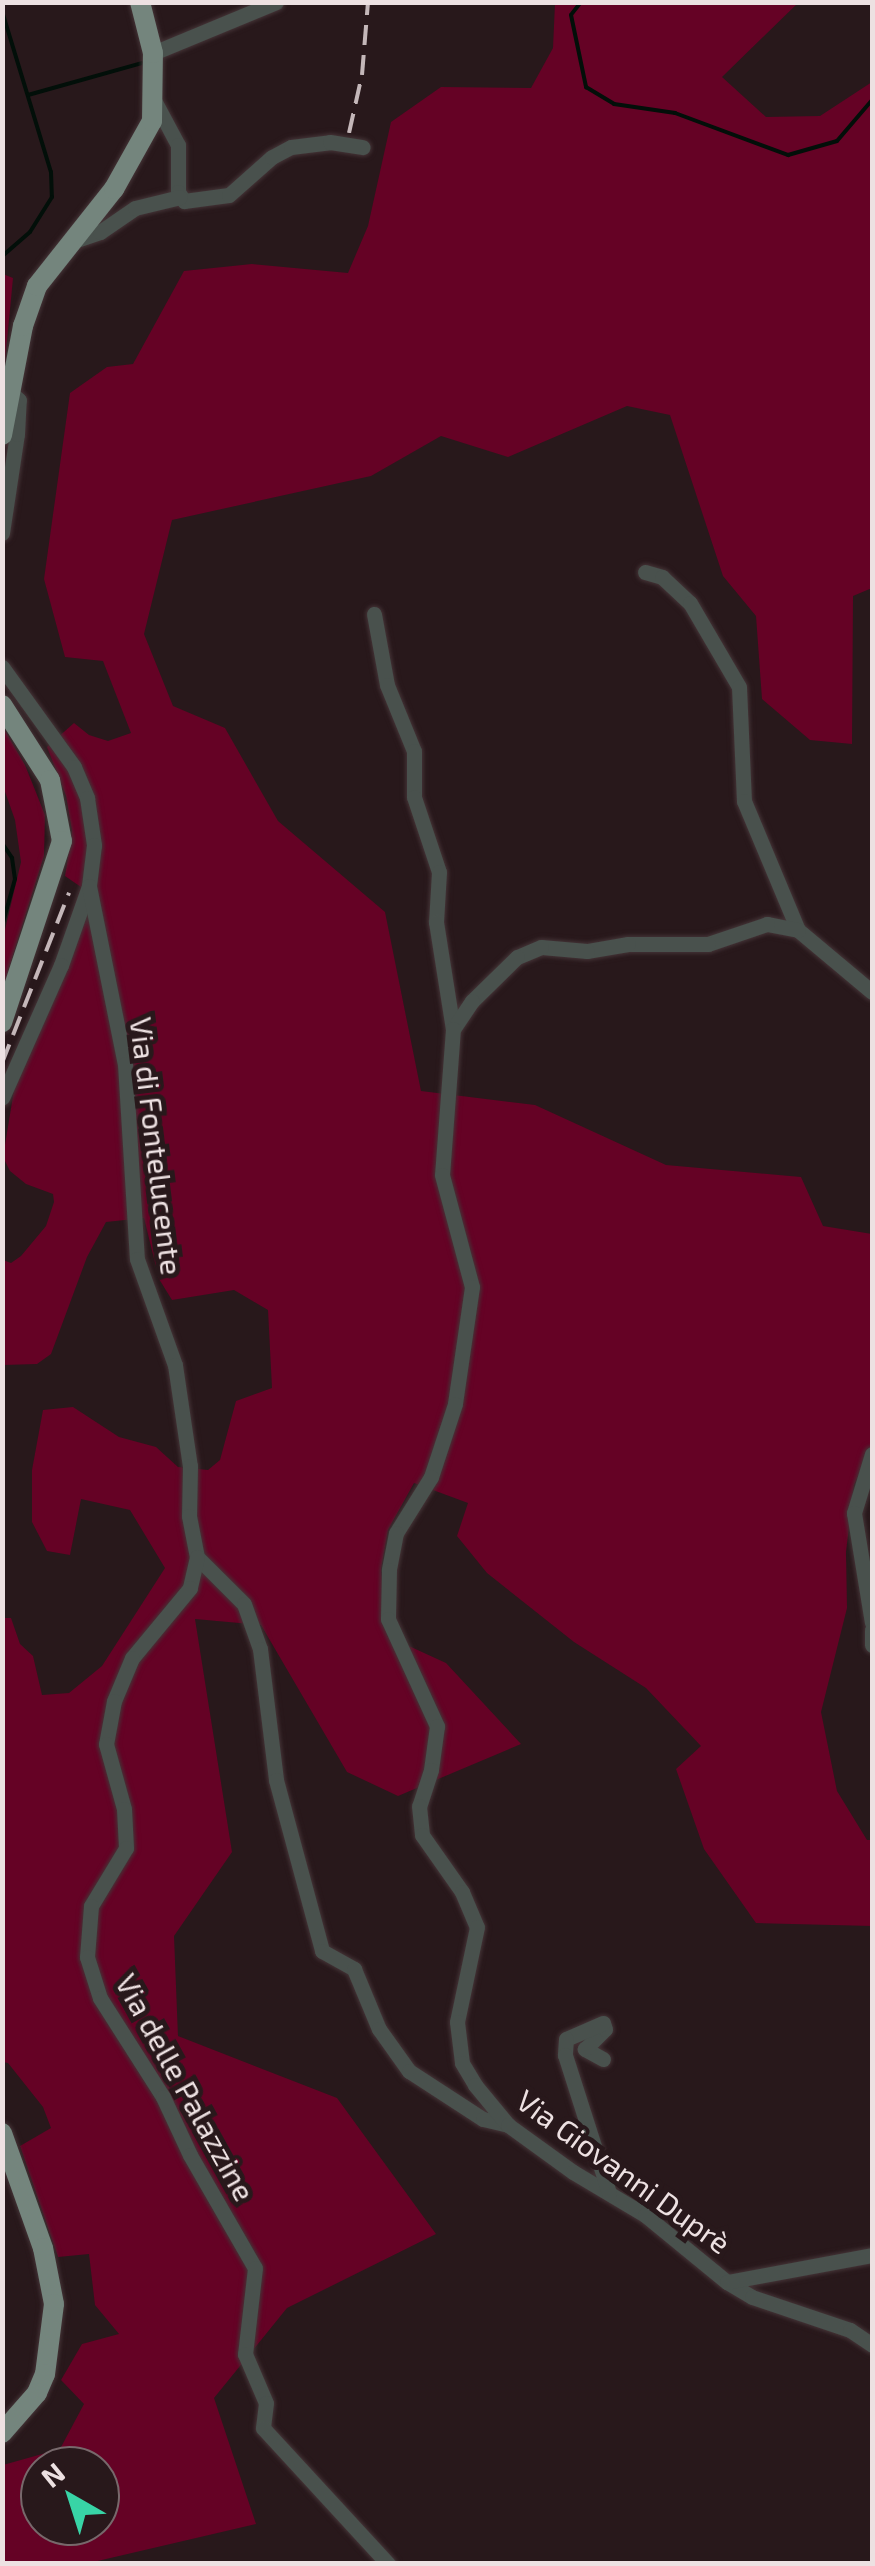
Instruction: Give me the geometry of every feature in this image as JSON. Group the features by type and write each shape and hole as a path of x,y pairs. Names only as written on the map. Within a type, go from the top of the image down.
{"main road":[{"path":"2,435 31,298 124,175 152,121 153,53 140,2"},
{"path":"2,705 50,780 62,841 2,1022"},
{"path":"2,2134 43,2248 54,2326 37,2393 2,2433"}],"street":[{"path":"153,53 276,2"},
{"path":"155,102 178,145 180,196 184,201 228,195 272,157 291,147 330,142 363,147"},
{"path":"71,242 100,232 135,208 180,196"},
{"path":"2,533 19,400 10,392"},
{"path":"645,572 662,576 690,603 739,686 744,800 798,930 872,992"},
{"name":"Via Giovanni Duprè","path":"374,614 387,686 414,751 414,797 439,872 436,922 453,1030 442,1175 472,1287 455,1404 430,1477 396,1534 388,1619 437,1726 432,1770 419,1806 422,1835 462,1892 477,1927 458,2006 457,2043 475,2085 508,2126 645,2215 727,2282 752,2297 850,2330 872,2345"},
{"path":"2,668 54,734 88,798 94,845 89,886 61,965 2,1098"},
{"name":"Via di Fontelucente","path":"89,886 125,1064 137,1259 175,1365 190,1466 188,1516 197,1557"},
{"path":"453,1030 472,1001 514,960 541,947 587,951 628,944 690,946 725,940 767,924 798,930"},
{"path":"872,1454 854,1513 872,1645"},
{"path":"197,1557 244,1604 260,1649 276,1780 322,1951 354,1970 384,2040 409,2071 484,2119 508,2126"},
{"name":"Via delle Palazzine","path":"197,1557 190,1588 132,1658 114,1700 106,1744 124,1809 126,1848 92,1906 87,1956 100,1998 164,2097 190,2155 255,2268 246,2354 266,2404 264,2428 388,2564"},
{"path":"603,2059 585,2049 604,2029 602,2022 568,2036 565,2054 609,2193"},
{"path":"727,2282 872,2255"}],"shaded area":[{"path":"555,3 798,3 722,77 766,117 820,116 872,82 872,588 853,596 852,744 810,740 762,699 756,616 723,576 670,415 627,406 508,457 441,436 371,476 172,520 144,634 173,706 225,728 278,821 385,912 421,1091 535,1105 666,1165 801,1177 823,1226 872,1234 872,1444 854,1485 846,1552 847,1608 821,1712 837,1791 867,1840 872,1840 872,1926 756,1923 704,1849 676,1769 701,1746 646,1688 574,1642 487,1573 457,1536 468,1503 414,1483 388,1530 381,1569 387,1636 446,1663 521,1744 398,1796 347,1772 261,1625 195,1619 232,1852 174,1936 178,2036 337,2098 436,2234 287,2308 214,2398 256,2524 89,2563 3,2563 3,2465 20,2460 20,2546 120,2546 120,2446 62,2446 84,2404 61,2380 82,2344 119,2334 95,2305 89,2254 58,2257 20,2146 51,2128 43,2107 8,2063 3,2062 2,1618 11,1618 20,1644 33,1656 42,1695 69,1693 102,1666 165,1568 130,1510 81,1499 70,1555 47,1551 32,1522 32,1470 43,1410 73,1407 119,1437 156,1447 178,1467 208,1470 220,1460 236,1401 272,1388 268,1310 234,1290 172,1300 159,1279 144,1218 106,1222 87,1257 51,1354 37,1364 3,1365 3,1260 11,1263 21,1256 46,1226 54,1202 53,1194 26,1184 10,1171 3,1157 14,1090 81,887 65,876 72,831 66,796 47,747 74,723 89,735 108,741 131,733 103,661 65,657 44,579 70,393 107,367 133,364 184,271 252,264 348,273 368,226 391,122 441,87 531,88 553,48"},
{"path":"3,274 13,278 3,383"},
{"path":"3,727 25,765 45,815 44,856 3,987 3,938 21,862 15,820 3,786"}],"waterway":[{"path":"581,2 571,15 586,87 614,104 675,113 788,155 837,141 872,100"},
{"path":"2,11 51,172 52,197 30,232 2,256"},
{"path":"28,95 142,63"},
{"path":"2,843 12,858 15,879 2,926"},
{"path":"2,2341 2,2385"}],"railway":[{"path":"349,133 362,75 368,2"},
{"path":"2,1063 69,893"}]}
